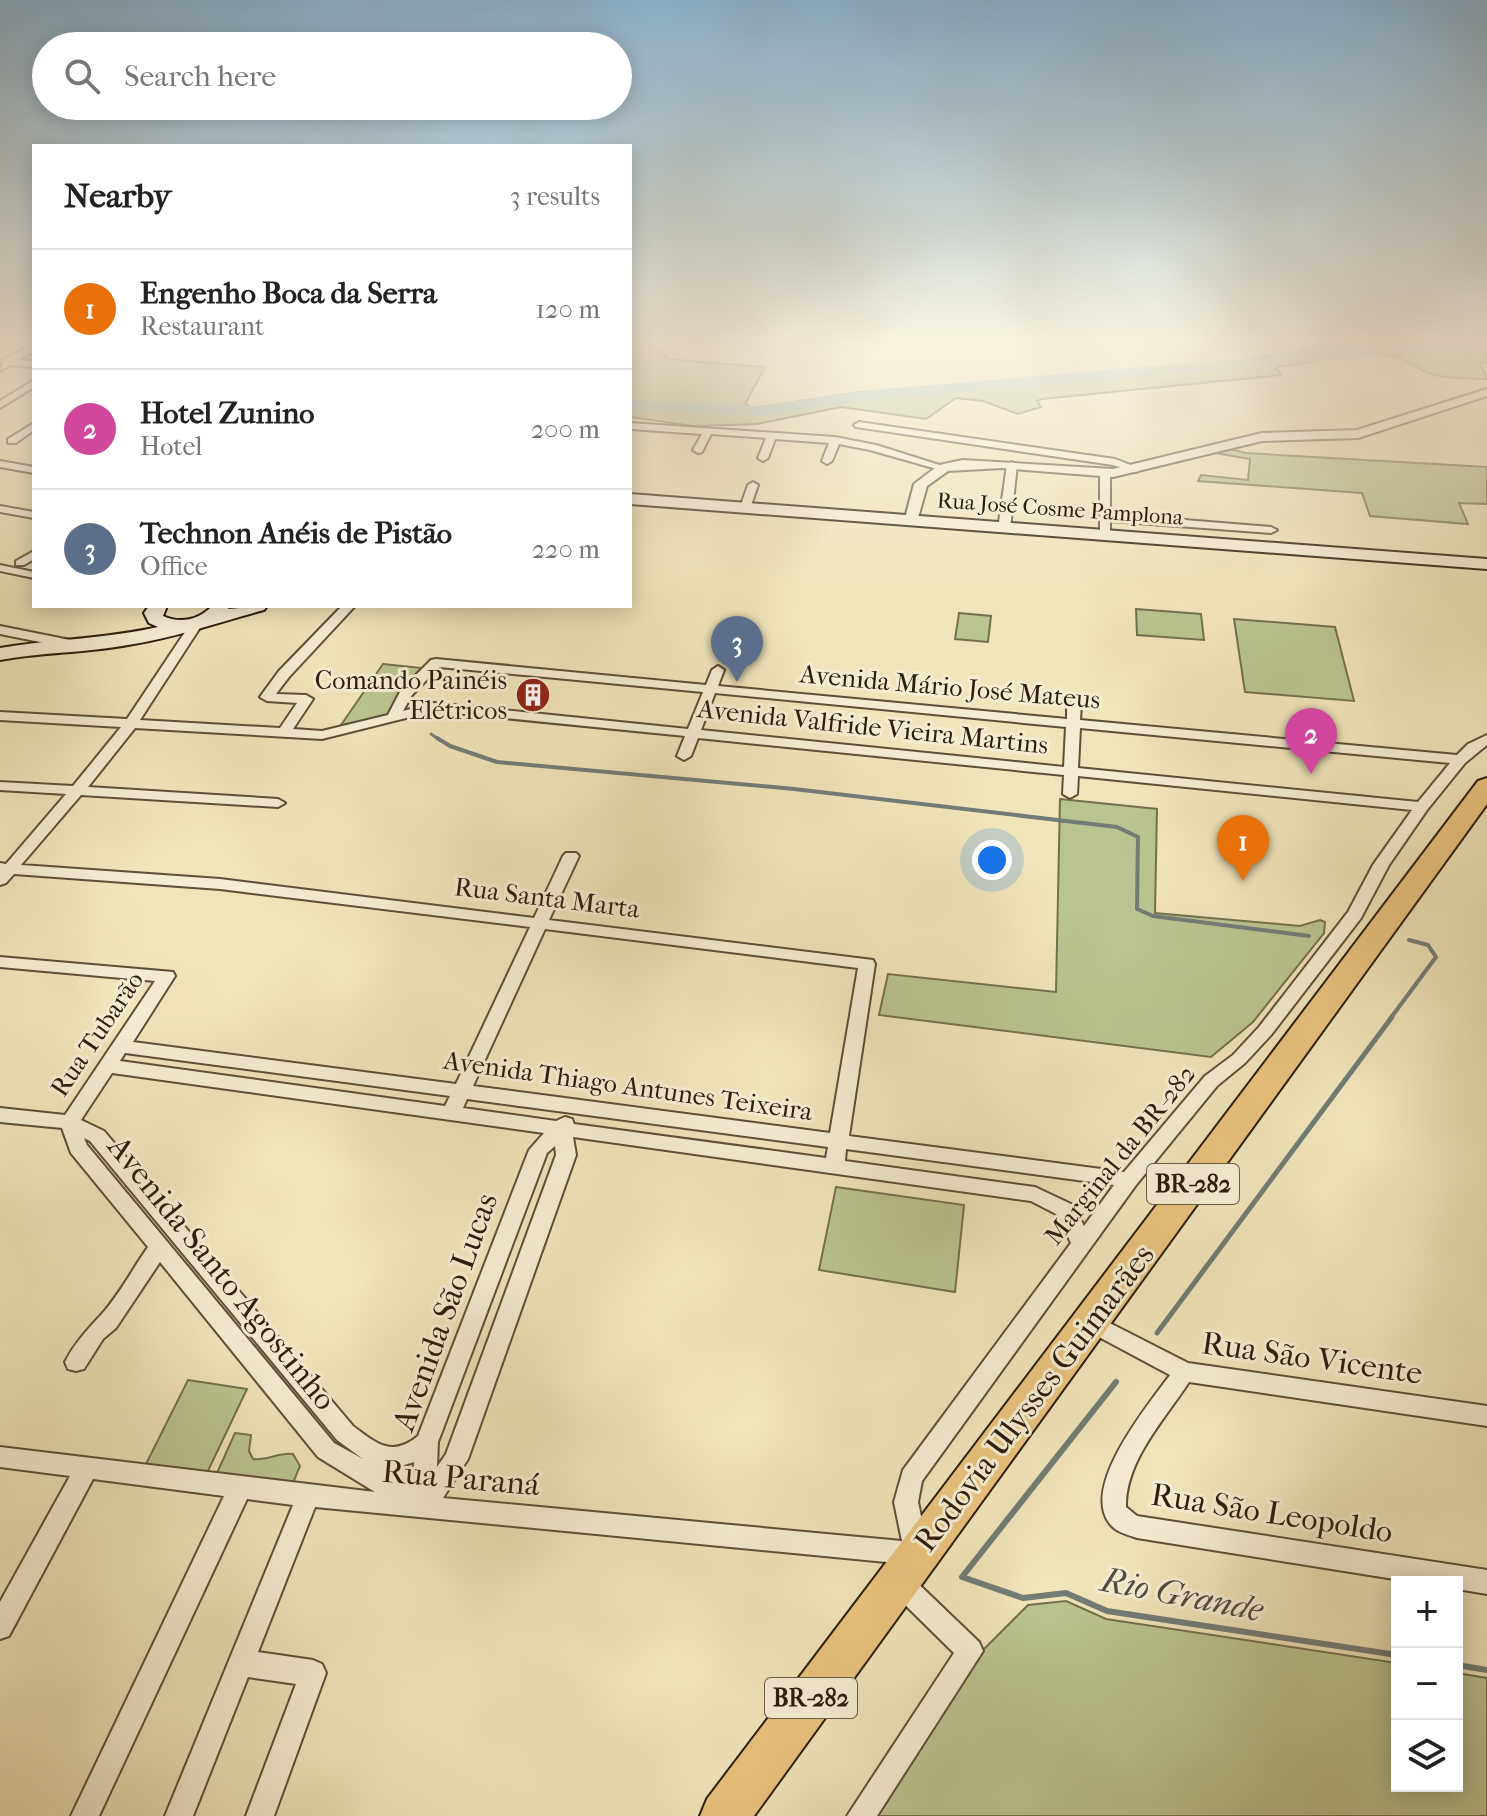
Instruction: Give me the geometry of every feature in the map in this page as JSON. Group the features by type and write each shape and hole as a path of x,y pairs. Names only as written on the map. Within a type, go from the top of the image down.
{"highway":[{"name":"Rodovia Ulysses Guimarães","path":"724,1816 1487,786"}],"main road":[{"name":"Rua José Cosme Pamplona","path":"632,499 1487,564"},
{"path":"127,640 154,611 168,625 197,623 220,608"},
{"path":"0,654 47,643 127,640 251,608"}],"street":[{"path":"12,441 31,428"},
{"path":"657,428 835,440 872,447 944,468"},
{"path":"878,428 1115,462 1136,469"},
{"path":"911,522 918,488 944,468 963,464 1012,465 1105,474 1262,437 1338,436 1382,428"},
{"path":"698,450 708,431"},
{"path":"763,458 772,435"},
{"path":"827,461 835,440"},
{"path":"0,464 32,470"},
{"path":"1004,529 1012,465"},
{"path":"1104,537 1105,474"},
{"path":"745,508 753,485"},
{"path":"0,509 32,515"},
{"path":"1105,517 1271,530"},
{"path":"20,563 32,555"},
{"path":"0,559 32,566"},
{"path":"3,571 32,575"},
{"path":"284,733 306,699 267,697 284,674 347,608"},
{"path":"3,872 78,791 133,724 165,679 197,623"},
{"path":"0,630 47,643"},
{"name":"Avenida Mário José Mateus","path":"393,717 406,693 436,663 1460,760"},
{"path":"684,756 718,670"},
{"path":"1070,794 1074,705"},
{"name":"Avenida Valfride Vieira Martins","path":"0,716 322,735 434,707 1422,807"},
{"name":"Marginal da BR-282","path":"908,1568 906,1502 911,1477 1129,1180 1211,1081 1239,1059 1265,1031 1355,914 1381,865 1422,807 1460,760 1487,739"},
{"path":"0,786 278,803"},
{"path":"451,1114 571,856"},
{"name":"Rua Santa Marta","path":"3,872 220,884 867,964 838,1141"},
{"name":"Rua Tubarão","path":"0,962 167,976 70,1122"},
{"name":"Avenida Thiago Antunes Teixeira","path":"120,1046 1129,1180"},
{"name":"Avenida Thiago Antunes Teixeira","path":"107,1066 1035,1194 1066,1210 1081,1242"},
{"name":"Avenida São Lucas","path":"423,1507 427,1442 539,1150 562,1129 573,1105"},
{"path":"0,1115 70,1122"},
{"name":"Avenida Santo Agostinho","path":"70,1122 78,1148 326,1450 423,1507"},
{"name":"Avenida Santo Agostinho","path":"70,1122 97,1136 345,1433 376,1456 423,1507"},
{"name":"Avenida São Lucas","path":"423,1507 456,1459 566,1155 562,1129"},
{"path":"834,1167 838,1141"},
{"path":"76,1362 95,1333 108,1322 159,1247"},
{"path":"490,1278 521,1282"},
{"path":"203,1300 224,1287"},
{"name":"Rua São Vicente","path":"1092,1323 1184,1372 1487,1416"},
{"name":"Rua São Leopoldo","path":"1184,1372 1118,1476 1113,1500 1115,1511 1123,1521 1137,1527 1487,1582"},
{"path":"376,1456 397,1458 415,1453 427,1442"},
{"name":"Rua Paraná","path":"0,1457 908,1568"},
{"path":"0,1627 87,1468"},
{"path":"85,1816 240,1488"},
{"path":"179,1816 308,1496"},
{"path":"861,1816 970,1651 908,1568"},
{"path":"242,1663 313,1673 260,1816"}],"green space":[{"path":"1230,449 1246,453 1487,467 1487,504 1459,503 1468,524 1370,516 1362,493 1198,481 1201,475 1248,480 1250,459 1215,453"},
{"path":"1136,609 1201,614 1204,640 1137,635"},
{"path":"959,613 991,616 988,642 955,639"},
{"path":"1234,619 1335,627 1354,701 1245,692"},
{"path":"383,664 422,668 389,716 339,728"},
{"path":"1060,799 1157,809 1155,913 1300,926 1320,920 1325,922 1324,933 1253,1022 1211,1057 879,1015 888,974 1056,992"},
{"path":"836,1187 964,1205 955,1292 819,1270"},
{"path":"188,1380 247,1389 207,1473 146,1464"},
{"path":"235,1433 251,1435 249,1451 253,1459 293,1454 300,1466 293,1483 217,1473"},
{"path":"1066,1601 1106,1619 1391,1662 1391,1792 1463,1792 1463,1674 1487,1678 1487,1816 873,1816 977,1656 1028,1605"}],"waterway":[{"path":"431,734 437,738"},
{"path":"437,738 450,746 497,762 794,789 1117,827 1138,837 1137,909 1153,916 1309,936"},
{"path":"1390,1019 1436,957 1428,945 1409,940"},
{"path":"1157,1333 1392,1017"},
{"name":"Rio Grande","path":"1116,1382 962,1577 1023,1598 1066,1593 1107,1611 1391,1654"},
{"name":"Rio Grande","path":"1463,1666 1487,1670"}],"place":[{"name":"Technon Anéis de Pistão","path":"737,682"},
{"name":"Comando Painéis Elétricos","path":"533,695"},
{"name":"Hotel Zunino","path":"1311,774"},
{"name":"Engenho Boca da Serra","path":"1243,881"}]}
